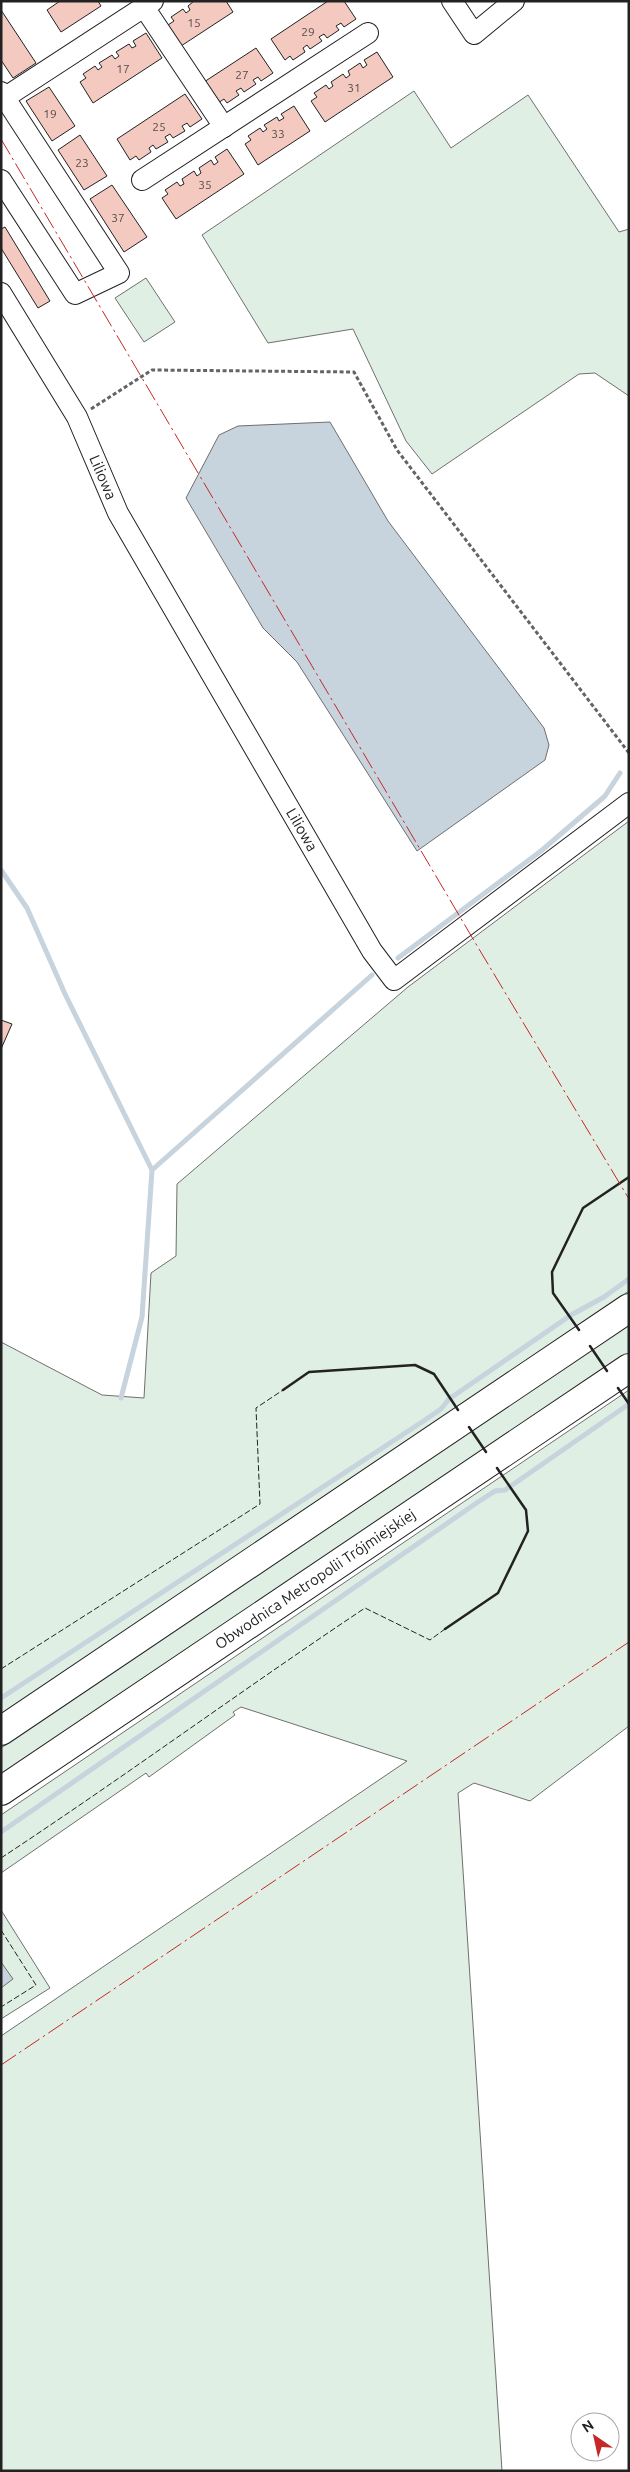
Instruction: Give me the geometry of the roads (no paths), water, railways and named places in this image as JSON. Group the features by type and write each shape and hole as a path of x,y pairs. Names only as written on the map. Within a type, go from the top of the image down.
{"highway":[{"path":"1,1731 629,1308"},
{"name":"Obwodnica Metropolii Trójmiejskiej","path":"1,1791 629,1368"}],"street":[{"path":"452,1 474,34 514,1"},
{"path":"1,180 75,294 119,273 2,97 148,4 224,127"},
{"path":"142,180 368,33"},
{"name":"Liliowa","path":"1,293 77,417 118,513 372,951 394,980 629,803"}],"waterway":[{"path":"398,958 541,851 605,796 620,773"},
{"path":"1,870 27,908 65,994 152,1170"},
{"path":"121,1398 142,1317 152,1170 372,975"},
{"path":"1,1698 422,1422 441,1409 449,1399 571,1315 604,1297 629,1279"},
{"path":"1,1832 478,1502 495,1491 505,1490 629,1404"}]}
